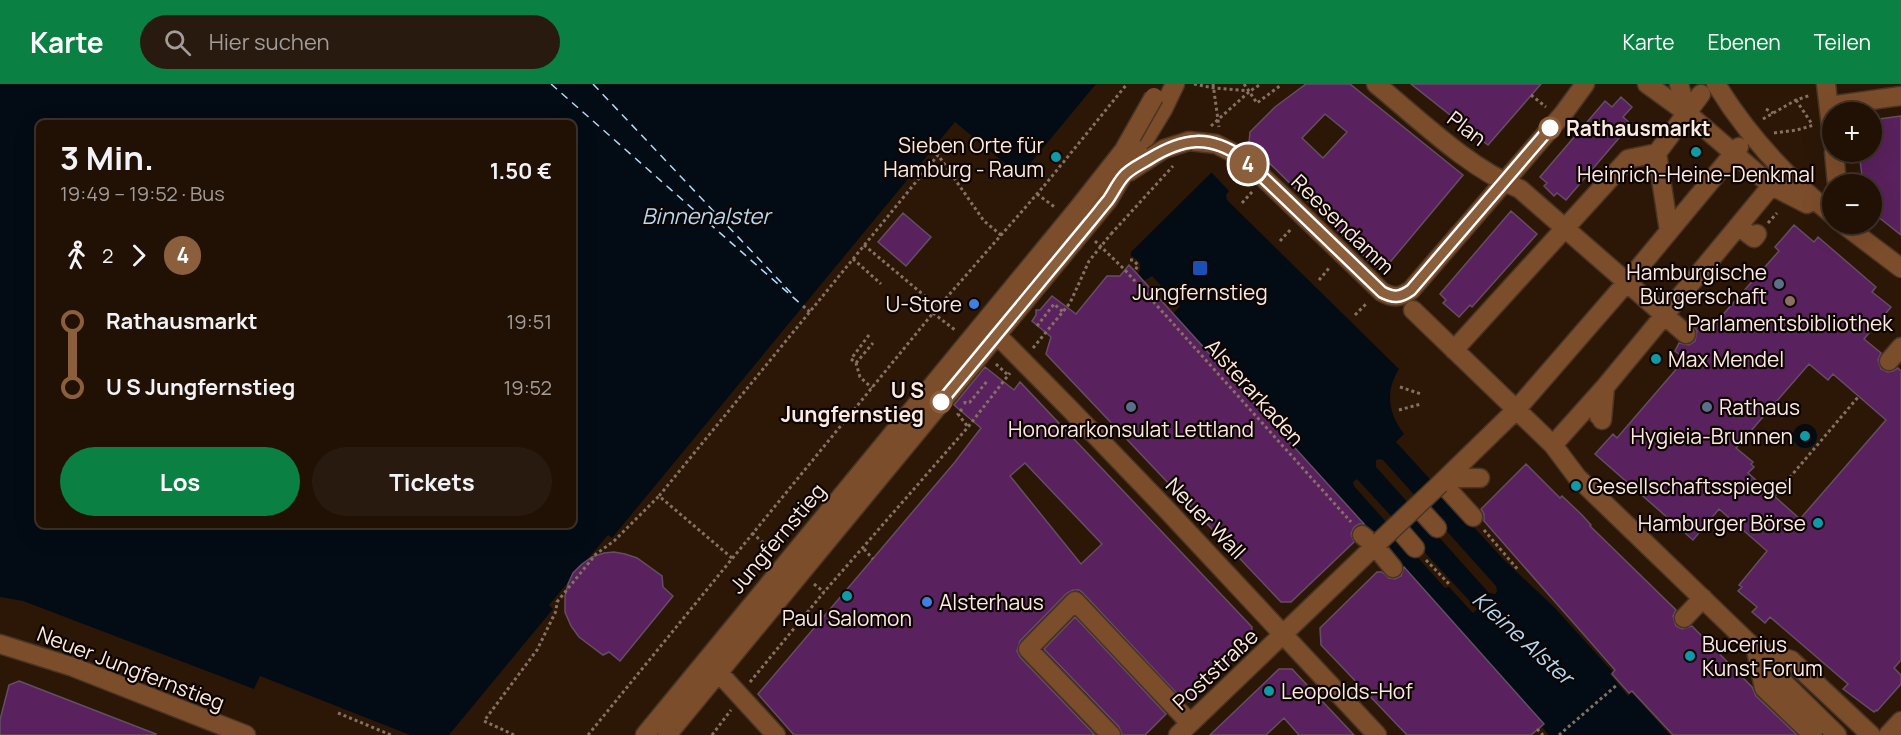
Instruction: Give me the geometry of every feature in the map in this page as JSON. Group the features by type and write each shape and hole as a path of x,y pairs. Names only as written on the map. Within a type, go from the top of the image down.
{"street":[{"name":"Jungfernstieg","path":"666,735 997,335 1083,216 1159,97 1175,84"},
{"name":"Plan","path":"1376,84 1460,153 1504,182 1520,189 1686,334"},
{"path":"1504,182 1563,114 1585,84"},
{"path":"1647,84 1807,204"},
{"path":"1679,84 1687,113"},
{"path":"1454,350 1628,159 1657,153 1708,89 1749,133 1822,202"},
{"path":"1857,102 1901,96"},
{"name":"Jungfernstieg","path":"645,735 714,649 1083,216 1108,200 1123,176 1159,97"},
{"name":"Reesendamm","path":"1123,176 1164,149 1189,141 1216,144 1243,158 1382,292 1397,297 1404,296 1411,290 1504,182"},
{"name":"Poststraße","path":"1184,729 1283,635 1372,540 1396,526 1516,410 1627,282 1736,150"},
{"path":"1657,153 1669,231"},
{"path":"1553,445 1605,387 1775,182"},
{"path":"1738,226 1754,238 1758,234"},
{"path":"1856,234 1901,268"},
{"path":"1413,310 1553,445 1577,477 1756,650 1791,660 1871,735"},
{"name":"Neuer Wall","path":"997,335 1268,616 1377,735"},
{"path":"1600,418 1605,387"},
{"path":"1443,482 1480,478"},
{"path":"1443,482 1476,520"},
{"path":"1418,506 1437,528"},
{"path":"1396,526 1415,548"},
{"path":"1372,540 1393,568"},
{"path":"1684,618 1703,598"},
{"path":"1111,735 1028,649 1063,604 1075,601 1184,729"},
{"name":"Neuer Jungfernstieg","path":"0,646 73,667 246,735"},
{"path":"714,649 718,673 776,735"},
{"path":"1756,650 1764,688 1813,735"},
{"path":"1777,675 1837,735"},
{"path":"1888,735 1901,721"}],"path":[{"path":"588,735 933,313 1044,186 1127,84"},
{"path":"1194,84 1250,91"},
{"path":"1244,84 1257,103 1281,85"},
{"path":"1214,85 1218,118 1261,84"},
{"path":"1758,122 1820,89"},
{"path":"1766,109 1773,113"},
{"path":"1769,134 1797,130"},
{"path":"514,735 484,721 537,650 556,611 557,602 596,554 614,541 659,496 938,155 984,221 1001,235"},
{"path":"1029,353 1070,303 1089,261 1173,166"},
{"path":"1242,203 1253,191"},
{"path":"1036,194 1054,207"},
{"path":"1280,241 1291,229"},
{"name":"Alsterarkaden","path":"1095,240 1372,540"},
{"path":"864,245 938,307"},
{"path":"853,259 881,284"},
{"path":"1130,260 1138,265 1135,271"},
{"path":"1319,280 1330,267"},
{"path":"1355,315 1367,303"},
{"path":"1037,326 1054,304 1063,312"},
{"path":"803,306 810,312"},
{"path":"933,313 956,331"},
{"path":"869,335 850,359 856,363 860,377 872,388"},
{"path":"856,363 873,343"},
{"path":"712,735 740,696 824,592 968,427 1008,375"},
{"path":"970,402 988,380"},
{"path":"1400,387 1420,394"},
{"path":"1774,496 1859,396"},
{"path":"965,403 958,414 968,427"},
{"path":"1399,410 1421,404"},
{"path":"659,496 732,558"},
{"path":"1476,520 1519,571"},
{"path":"752,533 774,552"},
{"path":"863,549 873,559"},
{"path":"1429,563 1450,585"},
{"path":"1559,735 1618,684"},
{"path":"338,713 391,735"},
{"path":"1537,729 1543,735"}],"water":[{"name":"Binnenalster","path":"0,84 1141,84 1229,191 1226,195 1227,200 1399,369 1390,394 1394,418 1404,434 1396,442 1503,559 1554,607 1612,671 1610,674 1628,696 1632,693 1670,735 1549,735 1409,577 1410,574 1400,562 1173,314 1180,306 1152,276 1144,281 1138,274 1140,264 1131,256 1131,249 1027,168 1020,176 955,122 612,538 608,535 549,605 553,609 449,735 410,735 260,676 254,689 23,601 0,597","holes":["1380,459 1496,586 1495,594 1489,593 1376,467 1376,460","1357,479 1477,609 1473,613 1449,587 1445,588 1354,486 1353,482"]},
{"name":"Hygieia-Brunnen","path":"1805,424 1814,427 1817,436 1814,445 1805,448 1796,445 1793,436 1796,427"}],"pier":[{"path":"1096,84 1144,84 1213,171 1130,253 1024,171"}],"building":[{"path":"1306,84 1350,84 1463,175 1386,267 1375,267 1249,143 1250,132 1275,107","holes":["1325,114 1347,132 1323,158 1302,138"]},
{"path":"1411,84 1541,84 1488,145"},
{"path":"1621,97 1632,107 1623,117 1631,124 1566,200 1557,193 1554,196 1544,186 1547,183 1540,177 1605,101 1612,107"},
{"path":"1901,116 1901,235 1882,220 1882,174 1862,174 1860,162 1882,162 1882,119"},
{"path":"1511,211 1537,234 1472,307 1470,305 1459,317 1443,303 1446,300 1440,294"},
{"path":"903,213 931,237 906,266 878,242"},
{"path":"1794,225 1814,242 1818,237 1876,287 1872,292 1891,307 1864,339 1881,353 1878,360 1881,369 1888,372 1898,368 1901,371 1901,660 1894,668 1901,675 1901,684 1874,712 1843,689 1848,684 1770,617 1765,623 1752,612 1757,607 1738,591 1742,587 1739,585 1767,551 1719,509 1693,540 1595,454 1613,434 1617,438 1685,359 1675,351 1679,343 1689,345 1695,341 1697,331 1693,325 1702,319 1712,327 1779,251 1775,247","holes":["1809,364 1828,380 1833,374 1886,420 1800,519 1748,473 1754,467 1751,464 1753,462 1736,448"]},
{"path":"1129,265 1364,524 1354,527 1351,534 1354,542 1291,602 1281,602 1046,354 1051,337 1032,321 1036,310 1040,310 1052,296 1076,314 1107,276 1120,276"},
{"path":"985,367 1014,390 1020,382 1252,627 1251,642 1189,702 1184,697 1182,699 1083,593 1073,590 1067,593 1020,641 1017,651 1020,657 1095,735 794,735 758,694 955,462 981,428 954,405","holes":["1025,463 1102,544 1081,564 1010,476"]},
{"path":"1526,464 1560,498 1562,496 1582,515 1590,526 1676,610 1673,616 1676,626 1682,629 1692,626 1752,687 1756,696 1797,735 1673,735 1632,691 1629,693 1612,674 1615,670 1484,521 1481,509"},
{"path":"614,552 637,558 662,576 663,587 673,596 620,661 609,652 603,655 579,637 565,612 565,596 573,573 592,557"},
{"path":"1404,567 1544,724 1531,735 1407,735 1321,645 1320,628 1377,572 1382,572 1389,578 1395,579 1401,576"},
{"path":"1075,617 1166,714 1145,735 1122,735 1119,727 1044,649"},
{"path":"1279,669 1292,669 1354,735 1299,735 1284,718 1266,735 1210,735"},
{"path":"19,681 156,734 0,735 0,720 9,685"}],"ferry route":[{"path":"551,84 803,306"},
{"path":"593,84 795,297"}],"bus line":[{"name":"4","path":"941,402 1108,200 1123,176 1164,149 1183,142 1208,142 1225,147 1243,158 1382,292 1397,297 1404,296 1411,290 1550,128"}],"place":[{"name":"Rathausmarkt","path":"1550,128"},
{"name":"Heinrich-Heine-Denkmal","path":"1696,152"},
{"name":"Sieben Orte für Hamburg - Raum","path":"1056,157"},
{"name":"Jungfernstieg","path":"1200,268"},
{"name":"Hamburgische Bürgerschaft","path":"1779,284"},
{"name":"Parlamentsbibliothek","path":"1790,301"},
{"name":"U-Store","path":"974,304"},
{"name":"Max Mendel","path":"1656,359"},
{"name":"U S Jungfernstieg","path":"941,402"},
{"name":"Honorarkonsulat Lettland","path":"1131,407"},
{"name":"Rathaus","path":"1707,407"},
{"name":"Hygieia-Brunnen","path":"1805,436"},
{"name":"Gesellschaftsspiegel","path":"1576,486"},
{"name":"Hamburger Börse","path":"1818,523"},
{"name":"Paul Salomon","path":"847,596"},
{"name":"Alsterhaus","path":"927,602"},
{"name":"Bucerius Kunst Forum","path":"1690,656"},
{"name":"Leopolds-Hof","path":"1269,691"}],"water label":[{"name":"Kleine Alster","path":"1523,638"}]}
